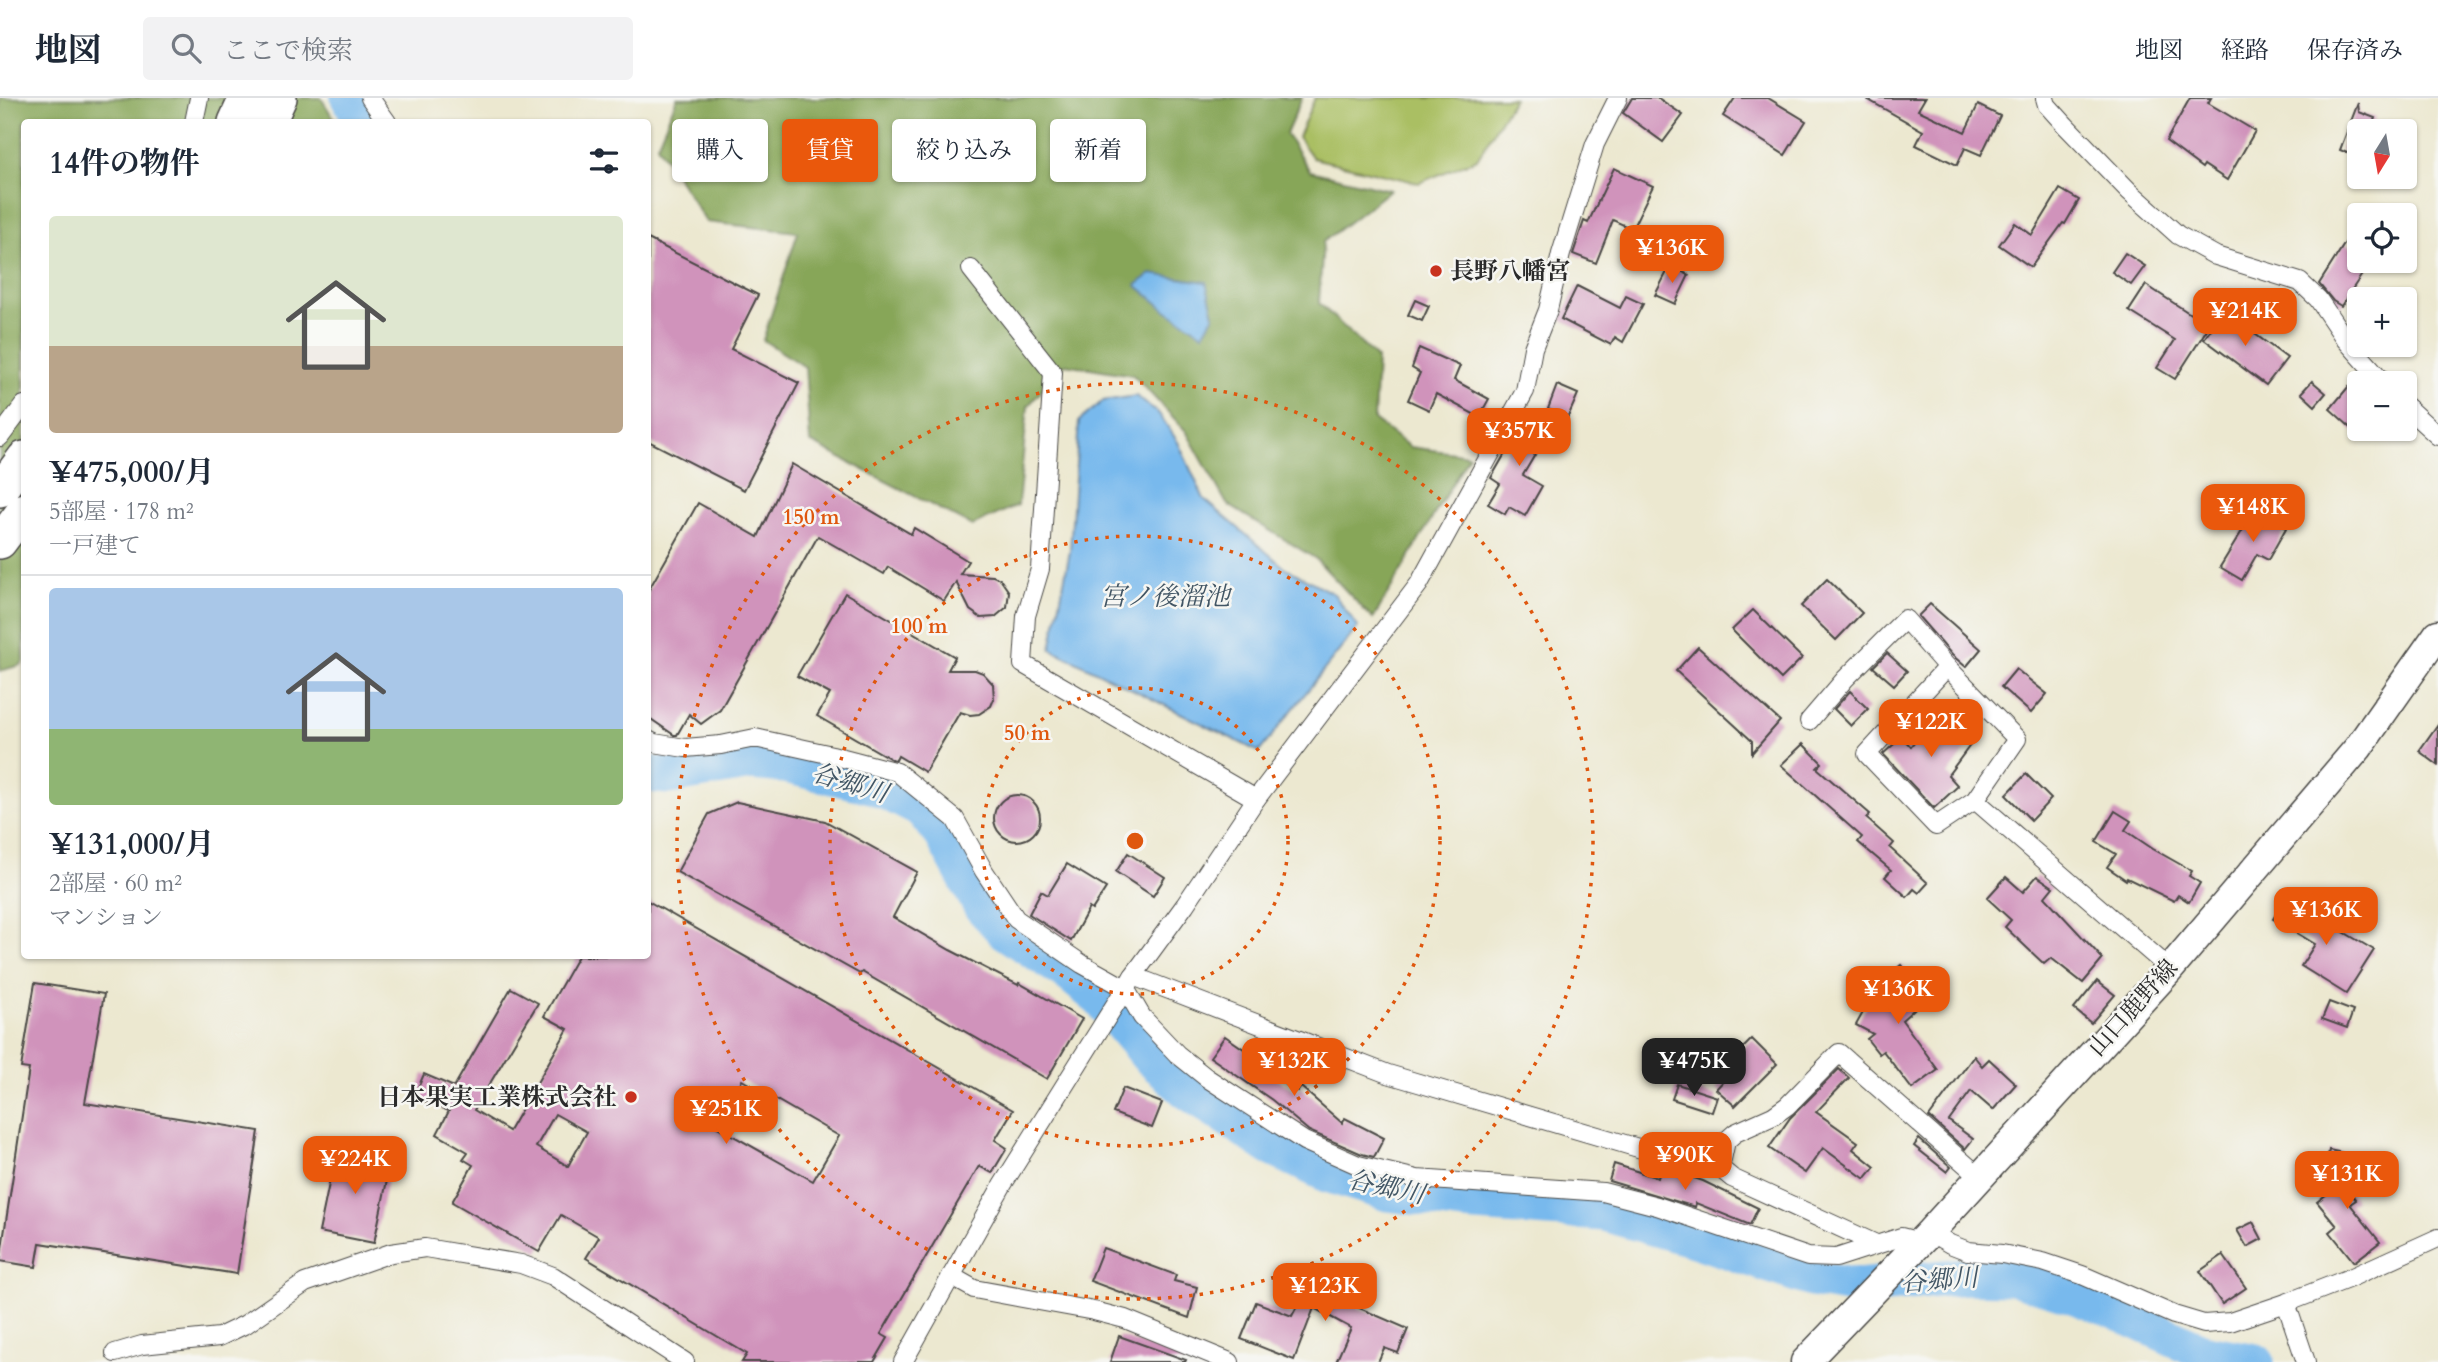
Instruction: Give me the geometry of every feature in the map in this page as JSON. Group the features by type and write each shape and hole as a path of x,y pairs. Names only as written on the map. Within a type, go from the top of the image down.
{"highway":[{"path":"236,119 246,98"},
{"path":"270,119 279,98"},
{"path":"0,490 21,462"},
{"path":"0,542 21,514"}],"main road":[{"name":"山口鹿野線","path":"1805,1362 1918,1245 2170,968 2358,748 2438,634"}],"street":[{"path":"195,119 200,98"},
{"path":"370,98 385,119"},
{"path":"903,1362 1003,1184 1126,987 1256,800 1419,584 1525,391 1533,348 1548,310 1561,254 1595,144 1618,98"},
{"path":"2045,98 2047,105 2120,182 2178,235 2216,256 2300,282 2318,299 2345,339 2373,371"},
{"path":"971,269 1053,373 1040,569 1026,616 1023,664 1256,800"},
{"path":"0,437 21,409"},
{"path":"2417,417 2438,436"},
{"path":"1809,721 1905,619 2017,739 1975,800 1936,826 1867,754 1947,667"},
{"path":"651,742 685,748 721,745 755,738 897,772 955,819 984,871 1016,919 1082,964 1126,987 1388,1074 1689,1163 1720,1168 1731,1178 1876,1244"},
{"path":"1975,800 2170,968"},
{"path":"1126,987 1142,1017 1177,1054 1207,1078 1304,1141 1358,1165 1417,1180 1603,1192 1657,1206 1808,1256 1836,1258 1901,1237 1918,1245 1950,1244 1968,1251 2029,1259 2082,1275 2174,1315 2204,1324 2230,1322 2286,1303 2350,1278 2438,1238"},
{"path":"1720,1168 1726,1141 1735,1133 1773,1116 1787,1106 1839,1053 1980,1177"},
{"path":"115,1353 142,1345 219,1337 246,1324 305,1283 391,1253 425,1248 522,1264 553,1276 685,1362"},
{"path":"951,1276 974,1289 1125,1319 1230,1362"},
{"path":"2286,1303 2306,1360"}],"green space":[{"path":"0,98 321,98 334,119 21,119 21,665 0,671"},
{"path":"677,98 1302,98 1286,134 1310,171 1390,190 1323,242 1319,303 1377,359 1374,420 1410,447 1469,455 1373,619 1316,559 1227,504 1186,431 1133,375 1065,364 1028,406 1018,505 972,526 810,442 805,367 763,340 798,232 706,222 681,182 768,182 768,119 672,119 672,169 657,145"},
{"path":"1315,98 1514,98 1477,159 1419,183 1313,158 1298,137"}],"water":[{"path":"1151,274 1206,282 1214,315 1203,334 1166,310 1136,285"},
{"name":"宮ノ後溜池","path":"1136,396 1159,414 1178,442 1204,499 1284,567 1334,594 1358,627 1259,752 1051,649 1070,551 1079,421 1103,401"}],"building":[{"path":"1632,98 1658,98 1683,115 1663,142 1623,113"},
{"path":"1735,98 1768,98 1806,121 1785,155 1723,116"},
{"path":"1865,98 1925,98 1918,110 1965,132 1978,105 2000,116 1981,155 1965,148 1957,165 1916,145 1923,131"},
{"path":"2190,98 2211,98 2208,103 2255,131 2227,180 2204,165 2202,168 2166,141"},
{"path":"2358,103 2359,112 2375,118 2375,119 2352,119"},
{"path":"2347,132 2347,153 2340,150"},
{"path":"1614,168 1653,186 1632,229 1613,220 1596,263 1573,254 1584,221 1588,223"},
{"path":"2060,189 2079,200 2065,224 2063,223 2031,267 1999,245 2015,223 2032,235"},
{"path":"651,241 758,295 731,349 799,383 744,490 651,443"},
{"path":"2345,243 2347,244 2347,273 2363,273 2354,287 2347,287 2347,297 2341,306 2333,301 2319,284"},
{"path":"2125,253 2145,266 2131,285 2112,272"},
{"path":"1670,266 1689,275 1675,304 1655,295"},
{"path":"2146,285 2209,326 2175,379 2157,368 2175,340 2129,311"},
{"path":"1577,286 1620,308 1626,296 1643,304 1623,342 1615,337 1611,345 1561,319"},
{"path":"1415,300 1429,306 1422,321 1408,315"},
{"path":"2224,311 2287,358 2266,385 2204,339"},
{"path":"1419,348 1460,366 1454,380 1489,399 1479,417 1436,394 1429,410 1408,400 1420,373 1412,368"},
{"path":"2312,381 2326,393 2315,406 2301,393"},
{"path":"1557,385 1578,394 1568,417 1548,409"},
{"path":"2347,388 2347,424 2330,409"},
{"path":"1529,412 1552,426 1523,475 1542,486 1525,516 1509,507 1505,514 1488,504 1500,484 1491,478"},
{"path":"792,464 911,534 914,528 968,561 960,574 993,576 1000,579 1009,592 1007,607 995,617 981,618 970,610 956,582 944,601 888,567 884,574 818,536 720,710 701,724 689,714 677,735 674,735 651,719 651,586 698,503 758,537"},
{"path":"2255,510 2286,528 2268,560 2257,554 2242,580 2220,567"},
{"path":"1827,579 1862,613 1836,640 1801,606"},
{"path":"845,593 955,657 948,670 975,670 983,673 993,684 994,699 991,706 979,714 960,712 925,772 898,756 896,760 891,759 817,716 830,694 797,676"},
{"path":"1930,604 1981,649 1966,667 1918,616"},
{"path":"1753,610 1802,658 1781,679 1732,630"},
{"path":"1698,647 1780,721 1752,753 1752,741 1676,671"},
{"path":"1887,653 1907,671 1894,685 1873,667"},
{"path":"2016,669 2047,694 2031,713 2001,687"},
{"path":"1850,691 1868,709 1851,726 1834,709"},
{"path":"1938,712 1974,740 1948,775 1958,786 1934,808 1883,754 1902,737 1911,747"},
{"path":"2438,724 2438,765 2419,751"},
{"path":"1803,744 1822,763 1817,768 1870,814 1866,818 1894,843 1890,848 1928,883 1919,893 1914,889 1907,897 1885,877 1891,870 1858,842 1862,837 1781,765"},
{"path":"2026,774 2051,799 2031,820 2006,795"},
{"path":"1017,795 1033,802 1040,818 1033,834 1017,841 1001,834 994,818 1001,802"},
{"path":"737,802 825,821 917,872 893,917 1082,1019 1047,1079 862,972 860,974 677,872 709,814"},
{"path":"2115,811 2131,821 2125,830 2192,871 2189,876 2200,883 2189,902 2178,895 2174,901 2127,878 2126,880 2107,867 2116,854 2096,842"},
{"path":"1128,853 1165,877 1153,896 1116,872"},
{"path":"1067,864 1106,888 1092,910 1089,908 1071,941 1029,914 1041,891 1048,895"},
{"path":"2037,876 2053,887 2045,897 2103,959 2083,983 2051,958 2044,964 2005,927 2011,920 1987,898 2006,877 2023,892"},
{"path":"2286,898 2374,950 2346,994 2301,966 2315,944 2273,919"},
{"path":"651,903 1013,1110 995,1140 1007,1148 992,1173 979,1166 881,1334 888,1338 874,1362 742,1362 747,1354 586,1258 599,1237 561,1215 539,1252 452,1202 473,1165 463,1159 468,1152 437,1134 449,1111 414,1097 424,1074 454,1087 511,988 538,1003 474,1110 509,1131 568,1029 544,1016 576,959 651,959","holes":["742,1080 839,1136 813,1181 716,1126","555,1114 587,1132 568,1166 536,1147"]},
{"path":"1901,965 1929,996 1902,1020 1938,1070 1912,1089 1883,1051 1879,1054 1867,1039 1873,1034 1856,1025 1879,984"},
{"path":"2097,981 2115,995 2091,1023 2074,1009"},
{"path":"35,983 104,994 85,1103 259,1131 237,1274 40,1243 36,1267 0,1261 29,1069 21,1068"},
{"path":"2329,1002 2353,1011 2347,1028 2322,1019"},
{"path":"1225,1036 1254,1056 1262,1044 1282,1058 1270,1076 1298,1091 1301,1087 1342,1123 1345,1118 1384,1138 1374,1157 1309,1131 1272,1100 1210,1057"},
{"path":"1752,1039 1777,1064 1735,1106 1716,1089 1739,1064 1733,1058"},
{"path":"1974,1056 1982,1066 1989,1059 2016,1084 1993,1110 1971,1091 1949,1121 1973,1139 1965,1149 1929,1117"},
{"path":"1839,1069 1849,1078 1816,1112 1858,1142 1853,1149 1875,1167 1865,1179 1823,1148 1805,1173 1769,1148 1790,1118"},
{"path":"1677,1084 1717,1097 1712,1112 1672,1099"},
{"path":"1123,1088 1162,1103 1152,1128 1113,1113"},
{"path":"1919,1139 1951,1167 1947,1172 1914,1146"},
{"path":"336,1150 391,1161 374,1243 319,1232"},
{"path":"2329,1150 2357,1156 2350,1192 2356,1200 2350,1204 2380,1242 2354,1262 2330,1232 2337,1226 2317,1202 2353,1173 2326,1167"},
{"path":"1614,1164 1658,1178 1661,1167 1703,1181 1758,1208 1750,1225 1696,1203 1695,1207 1609,1181"},
{"path":"2253,1222 2262,1239 2247,1247 2237,1230"},
{"path":"1103,1248 1176,1275 1174,1281 1197,1287 1189,1318 1090,1281"},
{"path":"2223,1255 2246,1288 2222,1304 2200,1271"},
{"path":"1316,1269 1363,1294 1357,1307 1408,1329 1398,1353 1384,1348 1378,1362 1336,1362 1351,1328 1314,1308 1294,1360 1241,1339 1256,1302 1292,1316"},
{"path":"1119,1336 1186,1360 1110,1362"}],"waterway":[{"name":"谷郷川","path":"349,98 362,119"},
{"name":"谷郷川","path":"651,774 669,776 751,762 785,765 875,786 922,810 942,834 981,906 1004,931 1069,974 1101,1000 1148,1056 1187,1091 1270,1147 1327,1174 1388,1193 1462,1203 1604,1213 1697,1240 1811,1279 1858,1287 1965,1276 2013,1277 2108,1308 2206,1353 2256,1362"}],"place":[{"name":"長野八幡宮","path":"1436,271"},
{"name":"日本果実工業株式会社","path":"631,1097"}]}
